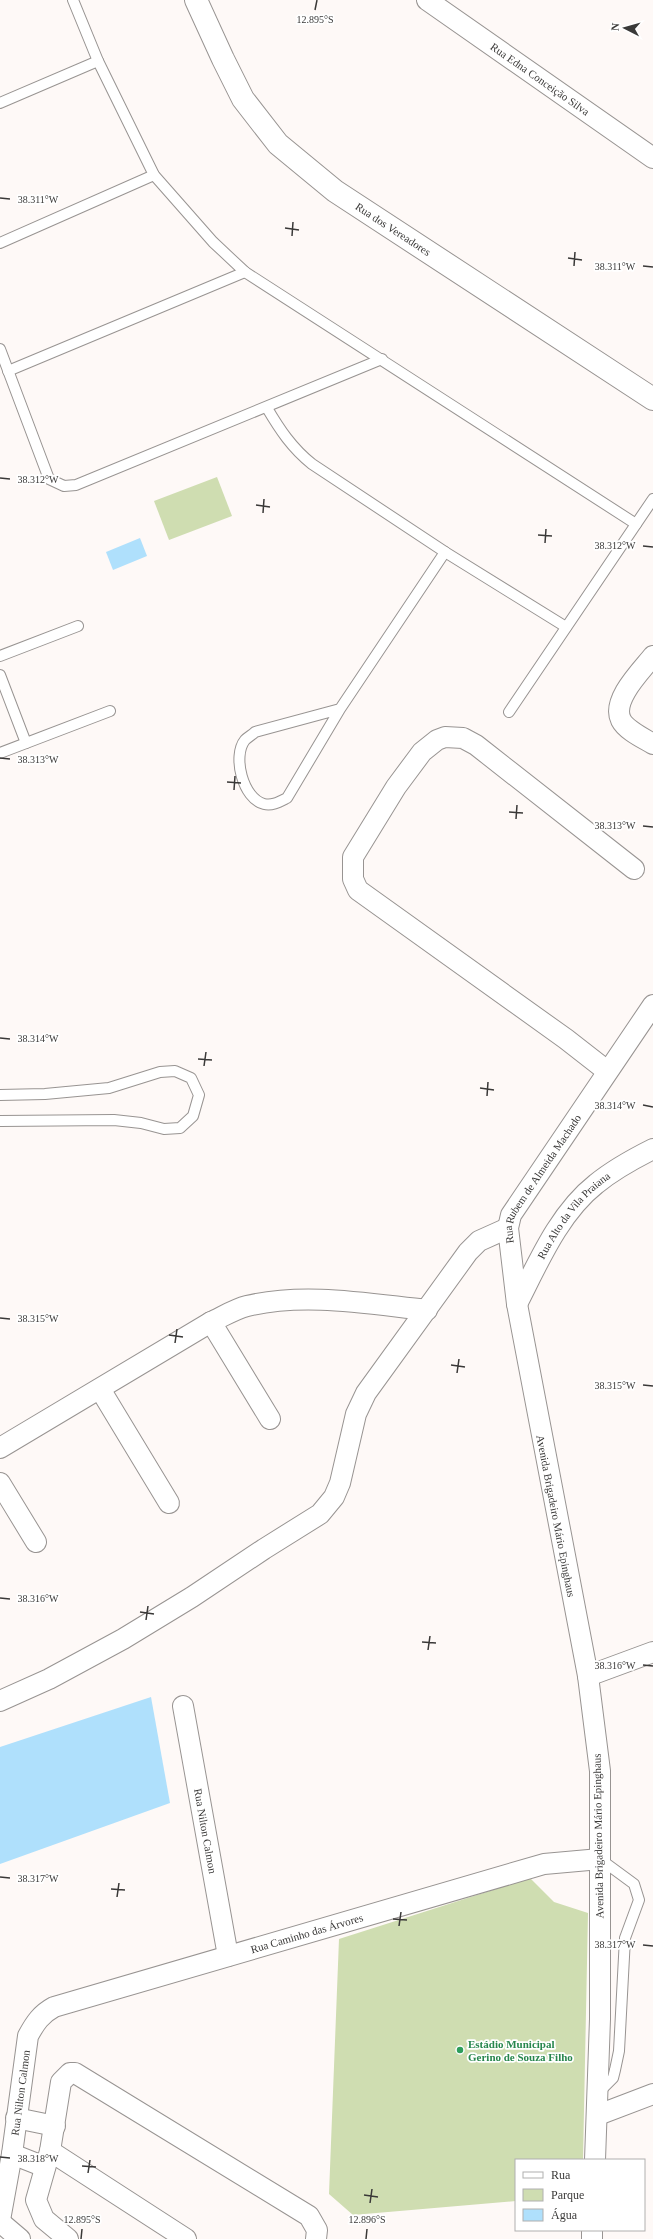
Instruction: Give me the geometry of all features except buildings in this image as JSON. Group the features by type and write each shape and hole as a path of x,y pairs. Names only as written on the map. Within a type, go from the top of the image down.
{"street":[{"name":"Rua dos Vereadores","path":"196,0 243,99 278,144 335,191 653,399"},
{"name":"Rua Edna Conceição Silva","path":"427,0 653,158"},
{"path":"653,656 622,696 618,709 621,720 653,744"},
{"path":"607,1071 566,1039 358,890 352,879 353,857 396,787 422,752 437,740 454,737 463,738 476,745 634,869"},
{"name":"Rua Rubem de Almeida Machado","path":"517,1304 508,1228 511,1215 653,1005"},
{"name":"Rua Alto da Vila Praiana","path":"517,1304 565,1218 581,1198 595,1184 632,1159 653,1149"},
{"path":"0,1701 49,1679 124,1639 320,1514 334,1497 340,1483 356,1414 366,1393 468,1252 479,1241 508,1228"},
{"path":"0,1448 100,1390 211,1322 246,1306 297,1300 335,1301 427,1310"},
{"name":"Avenida Brigadeiro Mário Epinghaus","path":"517,1304 588,1676 600,1771 598,2115 596,2159"},
{"path":"211,1322 270,1419"},
{"path":"100,1390 169,1503"},
{"path":"0,1483 36,1542"},
{"path":"588,1676 653,1652"},
{"name":"Rua Nilton Calmon","path":"183,1706 228,1956"},
{"name":"Rua Caminho das Árvores","path":"28,2036 44,2012 54,2007 544,1864 600,1859"},
{"name":"Rua Nilton Calmon","path":"0,2221 12,2154 28,2036"},
{"path":"68,2239 44,2219 38,2209 37,2194 48,2159 55,2126 61,2082 70,2073 75,2073 309,2216 317,2230 316,2239"},
{"path":"598,2115 653,2094"},
{"path":"16,2118 55,2126"},
{"path":"12,2154 48,2159 186,2239"},
{"path":"0,2221 20,2239"}],"lane":[{"path":"73,0 98,61 154,175 194,222 245,272 636,524"},
{"path":"0,103 98,61"},
{"path":"0,243 154,175"},
{"path":"8,371 245,272"},
{"path":"0,349 49,479 64,486 76,484 267,408 382,360"},
{"path":"267,408 285,438 298,452 445,552 566,627"},
{"path":"509,712 653,499"},
{"path":"340,709 255,732 244,741 240,758 241,774 245,789 254,800 264,804 274,804 287,798 340,709 445,552"},
{"path":"0,656 78,626"},
{"path":"0,675 26,743"},
{"path":"0,753 110,711"},
{"path":"0,1095 45,1094 109,1088 160,1072 175,1071 191,1078 199,1095 194,1116 180,1128 164,1129 141,1123 114,1120 0,1121"},
{"path":"598,2093 613,2078 616,2070 619,2051 625,1938 630,1918 639,1900 634,1884 600,1859"}],"green space":[{"path":"217,477 232,516 169,540 154,501"},
{"name":"Estádio Municipal Gerino de Souza Filho","path":"530,1878 554,1902 588,1913 583,2159 515,2159 515,2201 353,2215 329,2194 339,1939"}],"water":[{"path":"140,538 147,556 113,570 106,552"},
{"path":"151,1697 170,1803 0,1864 0,1747"}],"place":[{"name":"Estádio Municipal Gerino de Souza Filho","path":"460,2050"}]}
